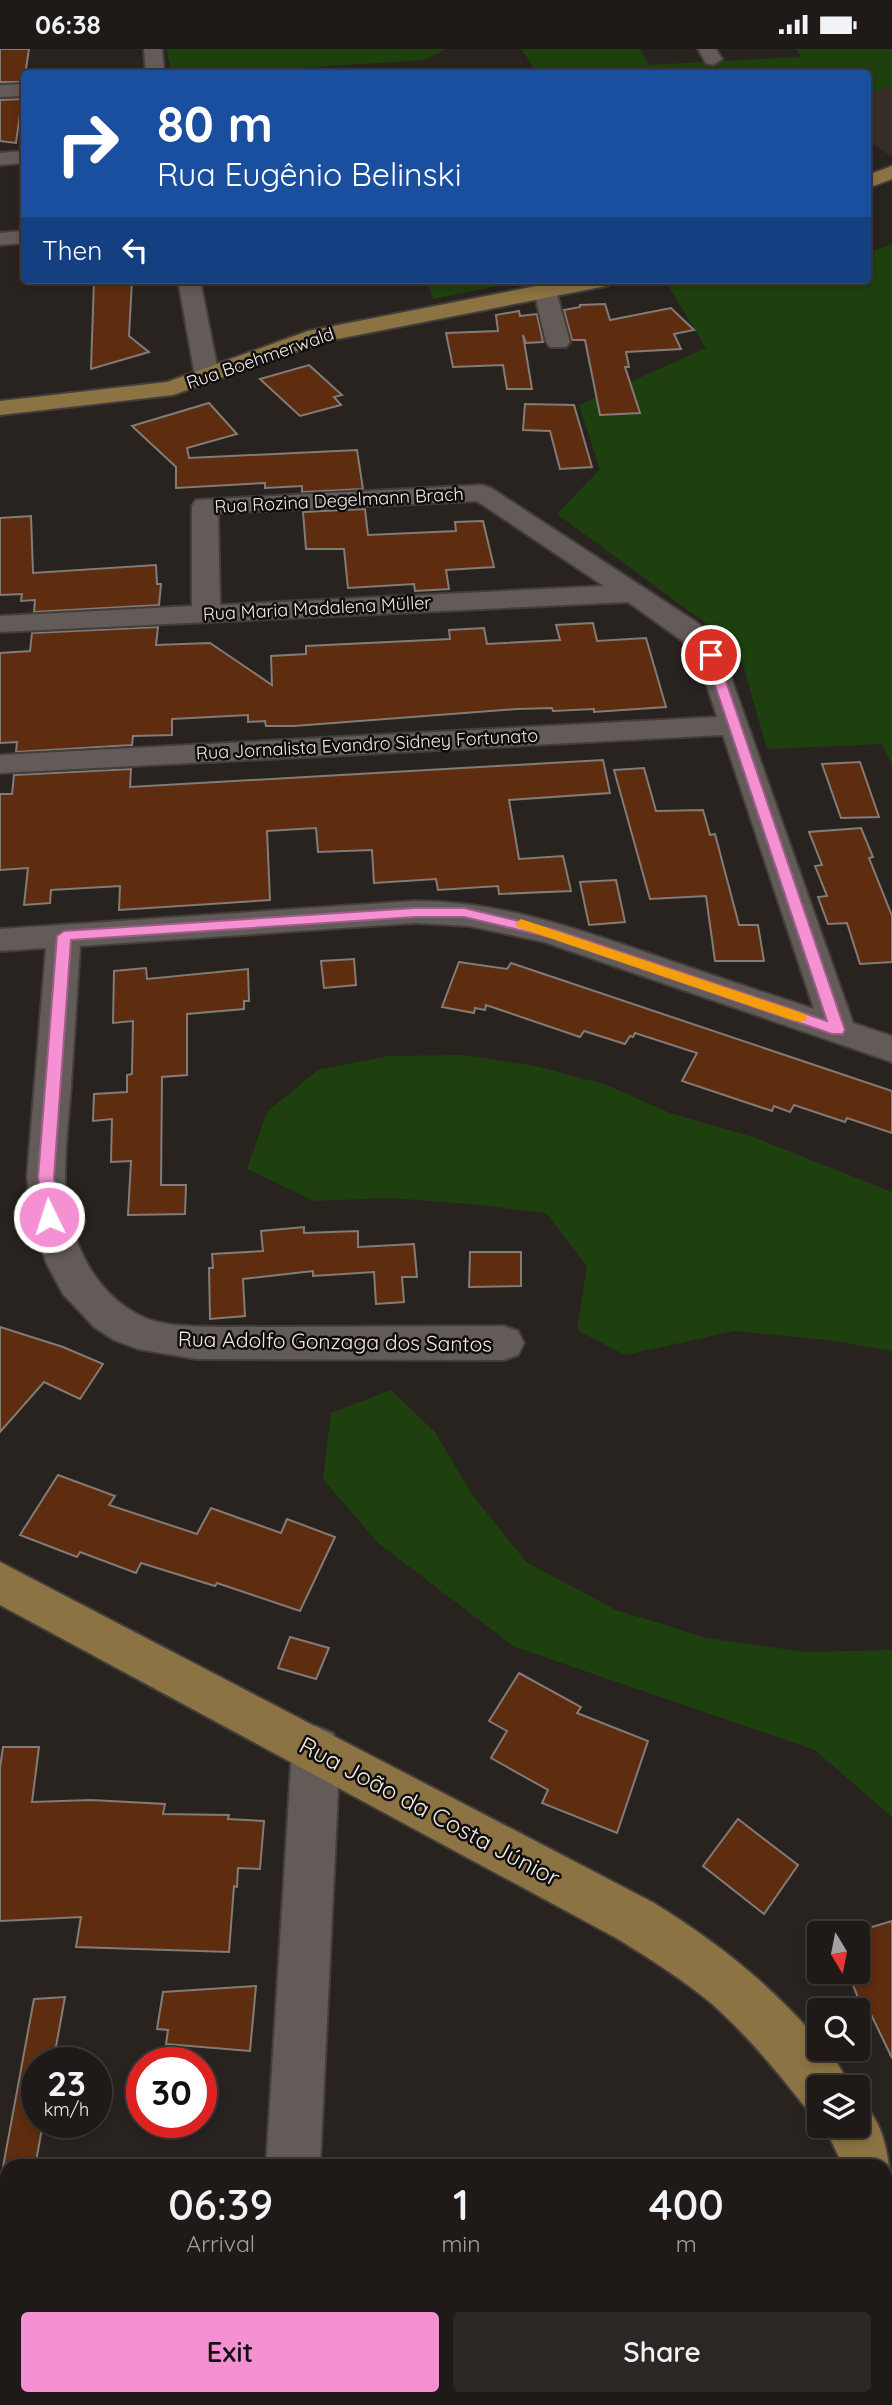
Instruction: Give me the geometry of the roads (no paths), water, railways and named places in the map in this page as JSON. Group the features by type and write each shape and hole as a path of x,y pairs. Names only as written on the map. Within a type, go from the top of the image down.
{"main road":[{"path":"871,181 892,172"},
{"name":"Rua Boehmerwald","path":"0,408 152,392 207,376 316,336 581,284"},
{"name":"Rua João da Costa Júnior","path":"0,1583 636,1921 689,1955 730,1986 813,2075"},
{"path":"858,2138 870,2159"}],"street":[{"path":"153,49 155,70"},
{"path":"0,91 21,90"},
{"path":"0,159 21,157"},
{"path":"0,239 21,237"},
{"path":"191,284 207,376"},
{"path":"545,291 558,342"},
{"name":"Rua Rozina Degelmann Brach","path":"206,614 205,506 482,493 635,593"},
{"path":"635,593 701,641 711,655 838,1030"},
{"name":"Rua Maria Madalena Müller","path":"0,624 635,593"},
{"name":"Rua Jornalista Evandro Sidney Fortunato","path":"0,764 734,725"},
{"path":"0,940 415,912 464,912 556,934 892,1049"},
{"name":"Rua Adolfo Gonzaga dos Santos","path":"64,936 46,1177 49,1217 59,1248 73,1277 94,1302 128,1328 174,1341 219,1344 503,1342"},
{"path":"293,2159 316,1749"}]}
